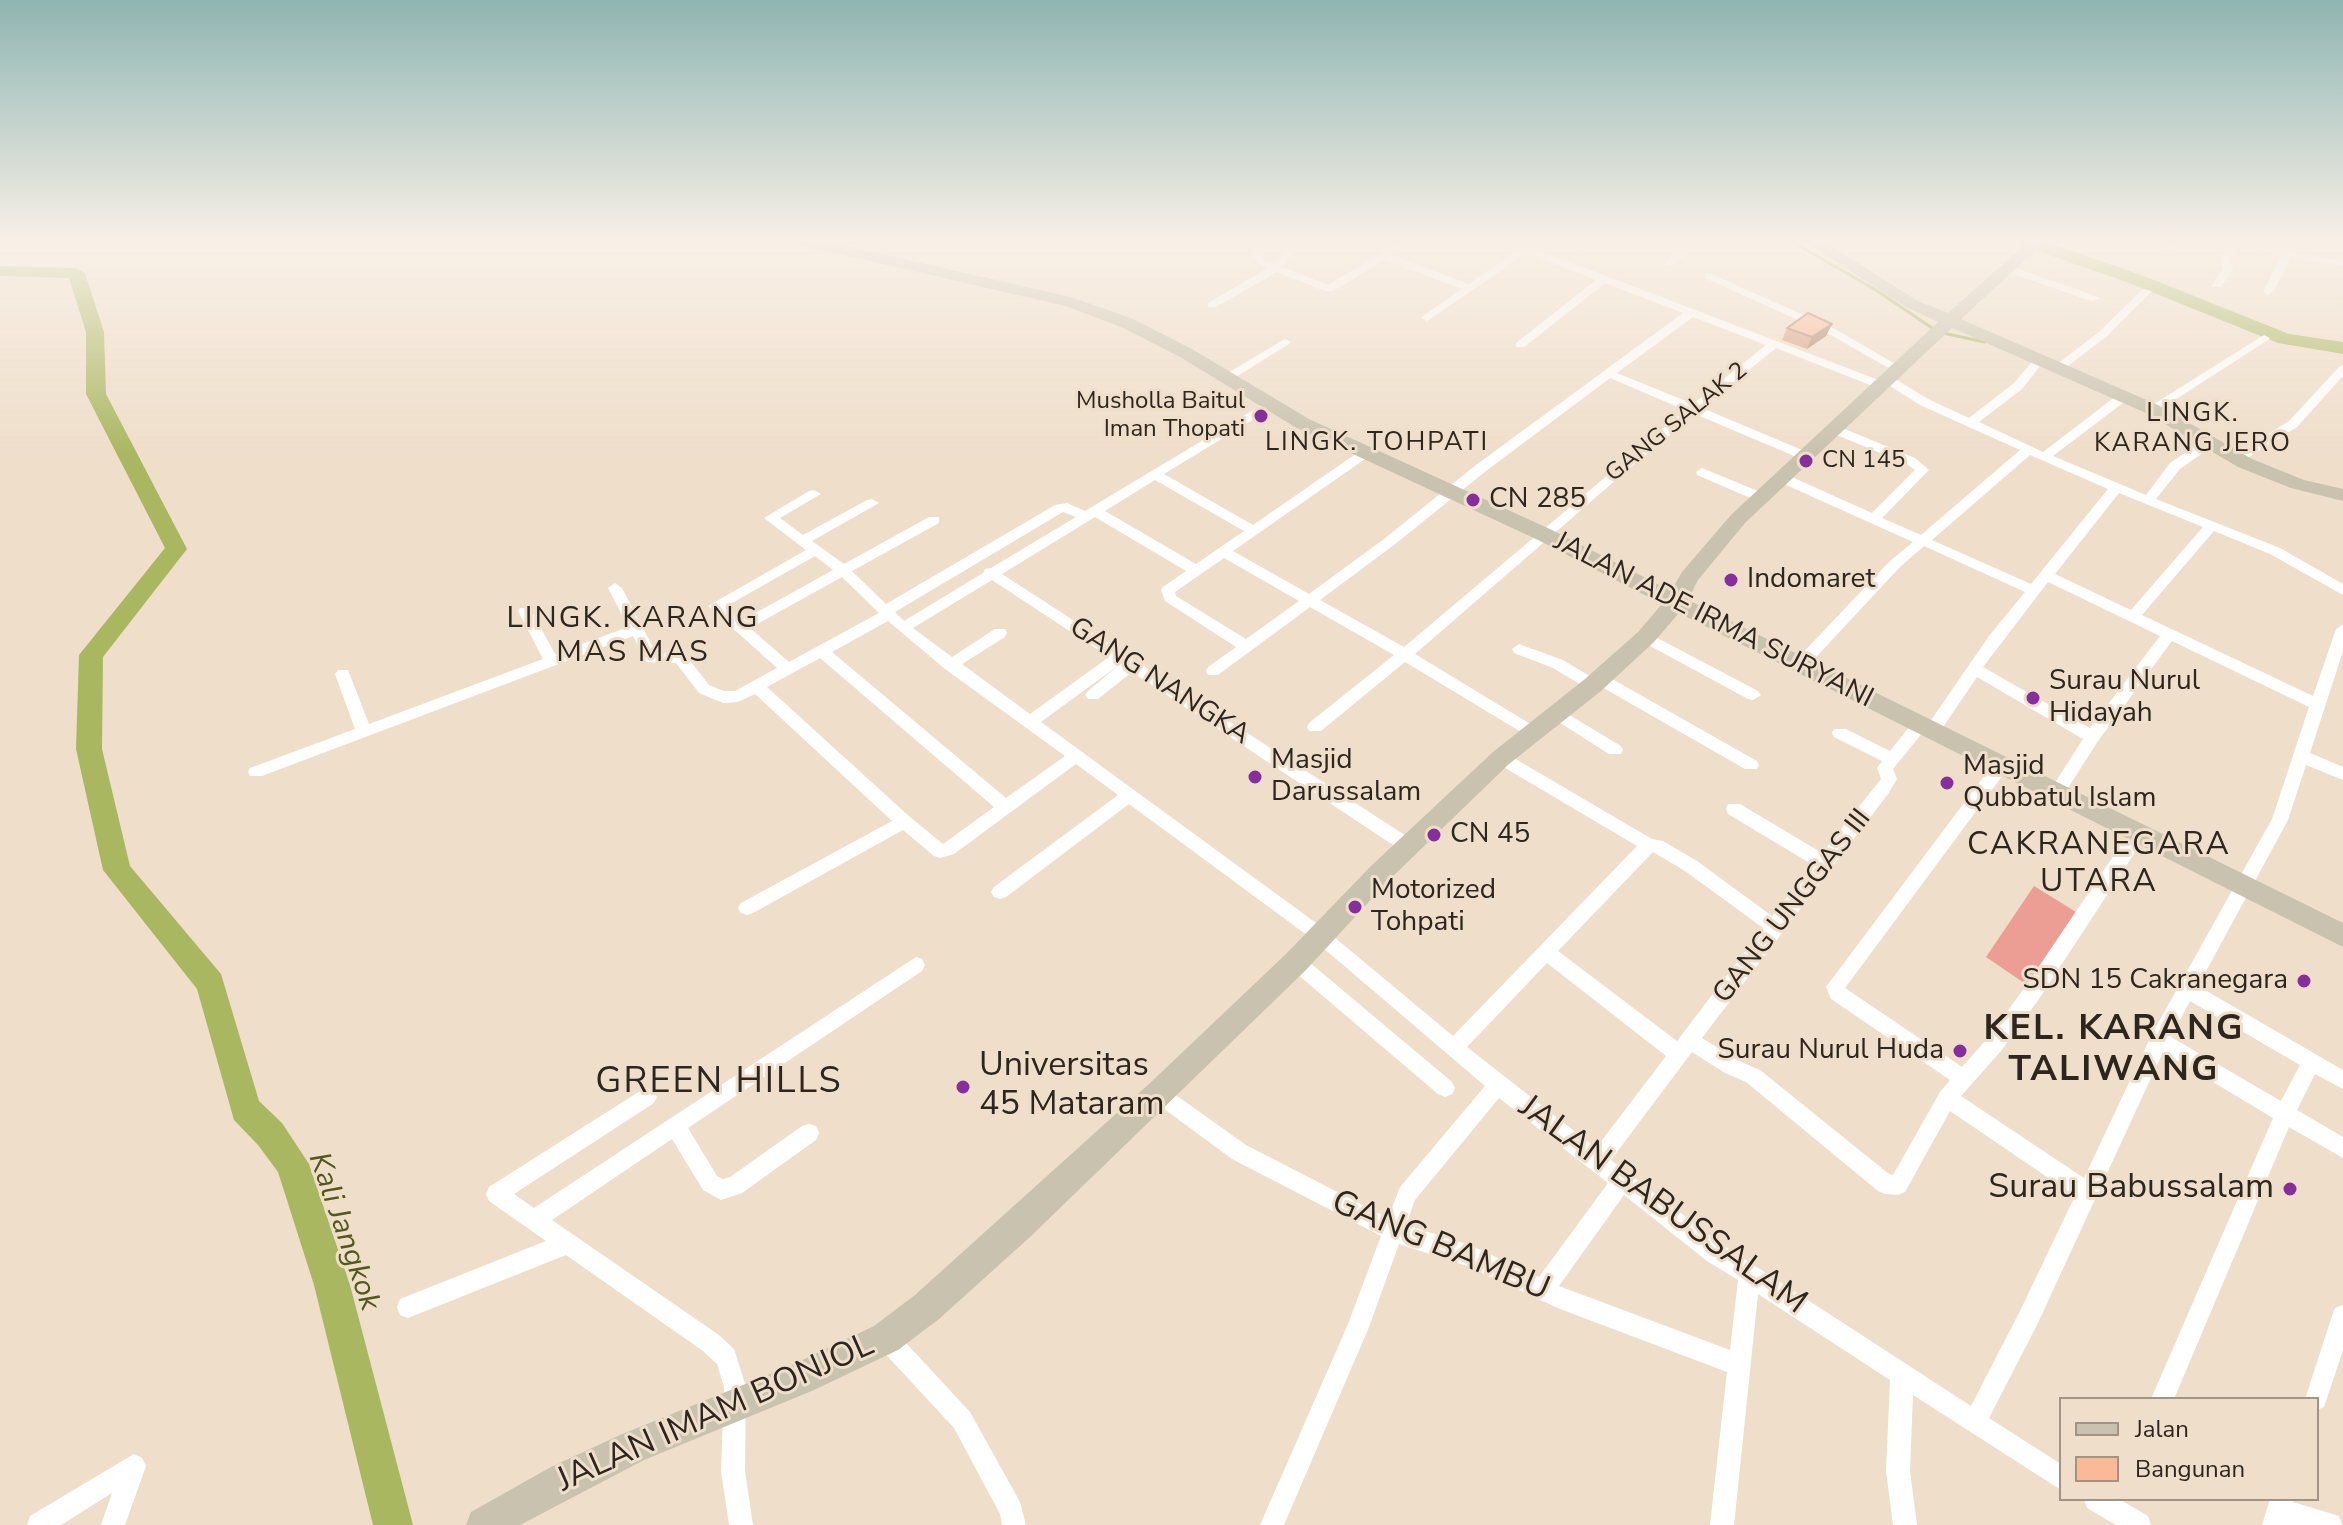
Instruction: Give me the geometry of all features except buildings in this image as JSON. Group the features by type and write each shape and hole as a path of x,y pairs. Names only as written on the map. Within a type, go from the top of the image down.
{"street":[{"name":"JALAN ADE IRMA SURYANI","path":"1100,312 1157,338 1364,454 1545,535 2055,795 2343,936"},
{"path":"1427,318 1435,312"},
{"path":"1520,345 1562,312"},
{"path":"1692,312 1774,344 1887,377"},
{"path":"1213,671 1692,312"},
{"path":"1789,312 1833,332 1887,377 1924,402 2116,488 2275,551 2343,590"},
{"path":"1921,312 1942,328 2060,367 2121,398 2152,409 2237,459 2284,479 2343,495"},
{"name":"JALAN IMAM BONJOL","path":"484,1525 632,1447 802,1378 886,1338 963,1277 1296,962 1408,846 1501,758 1596,682 1646,637 1675,603 1693,570 1760,497 1831,428 1960,312"},
{"path":"2060,367 2126,312"},
{"path":"2152,409 2264,338"},
{"path":"1227,377 1285,342"},
{"name":"GANG SALAK 2","path":"1315,727 1774,344"},
{"path":"1970,423 2018,386 2039,360"},
{"path":"2237,459 2293,424 2343,369"},
{"path":"1610,374 1803,455"},
{"path":"2044,457 2121,398"},
{"path":"903,628 990,572 1270,404"},
{"path":"1831,428 1911,461 1923,470 1874,518"},
{"path":"2148,501 2175,466 2207,443"},
{"path":"1799,666 1881,577 2028,450"},
{"path":"1246,646 1168,595 1169,588 1364,454"},
{"path":"1702,472 1760,497"},
{"path":"1156,475 1254,531"},
{"path":"1780,477 2033,590"},
{"name":"GANG UNGGAS III","path":"1597,1163 1774,927 1882,790 1889,779 1885,768 1925,729 1975,669 2033,590 2116,488"},
{"name":"JALAN BABUSSALAM","path":"814,494 771,517 844,571 903,628 1321,936 1498,1085 1749,1277 1976,1420 2059,1477"},
{"path":"788,670 715,608 716,605 872,503"},
{"path":"615,588 651,658 681,659 704,689 712,694 738,696 822,652 1060,508 1090,514 1196,570"},
{"path":"739,628 934,520"},
{"path":"2133,617 2211,526"},
{"path":"1224,552 1310,599 1531,732"},
{"name":"GANG NANGKA","path":"990,572 1408,846"},
{"path":"2045,575 2316,704"},
{"path":"525,611 551,661"},
{"path":"1976,1420 2088,1193 2159,1040 2240,887 2280,820 2316,704 2336,667 2343,629"},
{"path":"256,772 635,630"},
{"path":"950,665 1000,633"},
{"path":"2055,795 2092,737 2169,635"},
{"path":"1646,637 1753,695"},
{"path":"1519,649 1596,682 1751,765"},
{"path":"822,652 1006,808"},
{"path":"1093,695 1126,661"},
{"path":"1028,723 1126,661"},
{"path":"1975,669 2092,737"},
{"path":"343,674 364,731"},
{"path":"757,687 935,850 944,851 1075,757"},
{"path":"1556,713 1615,750"},
{"path":"1840,733 1894,760"},
{"path":"2300,755 2343,774"},
{"path":"1501,758 1649,845 1657,846 1691,866 1774,927"},
{"path":"1963,1078 1836,990 2000,767"},
{"path":"1000,892 1129,795"},
{"path":"1734,809 1824,863"},
{"path":"747,908 904,822"},
{"path":"1547,953 1686,1048 1753,1076 1885,1184 1894,1186 1900,1183 1947,1098 1994,1045 2032,993 2137,835"},
{"path":"1454,1048 1649,845"},
{"path":"1296,962 1445,1088"},
{"path":"535,1219 916,965"},
{"path":"2187,989 2343,1080"},
{"path":"2159,1040 2343,1148"},
{"path":"2163,1397 2285,1114 2311,1062"},
{"path":"1272,1525 1358,1327 1400,1207 1415,1181 1498,1085"},
{"name":"GANG BAMBU","path":"1159,1094 1239,1152 1392,1231 1470,1256 1543,1290 1739,1365"},
{"path":"647,1097 496,1194 719,1349 730,1366 736,1404 733,1471 741,1525"},
{"path":"1947,1098 2088,1193"},
{"path":"675,1125 710,1183 721,1190 735,1186 809,1133"},
{"path":"1543,1290 1621,1182"},
{"path":"408,1307 569,1243"},
{"path":"1722,1525 1749,1277"},
{"path":"2317,1397 2343,1316"},
{"path":"886,1338 962,1420 1011,1511 1014,1525"},
{"path":"1902,1373 1898,1471 1905,1525"},
{"path":"39,1525 134,1466 113,1525"},
{"path":"2100,1501 2130,1517"},
{"path":"2278,1511 2330,1525"}],"shaded area":[{"path":"2034,886 2076,912 2030,987 1986,957"}],"waterway":[{"name":"Kali Jangkok","path":"89,312 95,332 96,394 176,549 91,655 89,749 117,870 210,983 245,1109 270,1134 292,1164 332,1285 393,1525"},
{"path":"1909,312 1935,330"},
{"path":"2218,312 2285,339 2343,348"},
{"path":"1943,333 1985,342"}],"place":[{"name":"Musholla Baitul Iman Thopati","path":"1261,416"},
{"name":"CN 145","path":"1806,461"},
{"name":"CN 285","path":"1473,500"},
{"name":"Indomaret","path":"1731,580"},
{"name":"Surau Nurul Hidayah","path":"2033,698"},
{"name":"Masjid Darussalam","path":"1255,777"},
{"name":"Masjid Qubbatul Islam","path":"1947,783"},
{"name":"CN 45","path":"1434,835"},
{"name":"Motorized Tohpati","path":"1355,907"},
{"name":"SDN 15 Cakranegara","path":"2304,981"},
{"name":"Surau Nurul Huda","path":"1960,1051"},
{"name":"Universitas 45 Mataram","path":"963,1087"},
{"name":"Surau Babussalam","path":"2290,1189"}],"district":[{"name":"LINGK. KARANG JERO","path":"2193,430"},
{"name":"LINGK. TOHPATI","path":"1377,444"},
{"name":"LINGK. KARANG MAS MAS","path":"633,637"},
{"name":"CAKRANEGARA UTARA","path":"2099,864"},
{"name":"KEL. KARANG TALIWANG","path":"2114,1050"},
{"name":"GREEN HILLS","path":"719,1083"}]}
